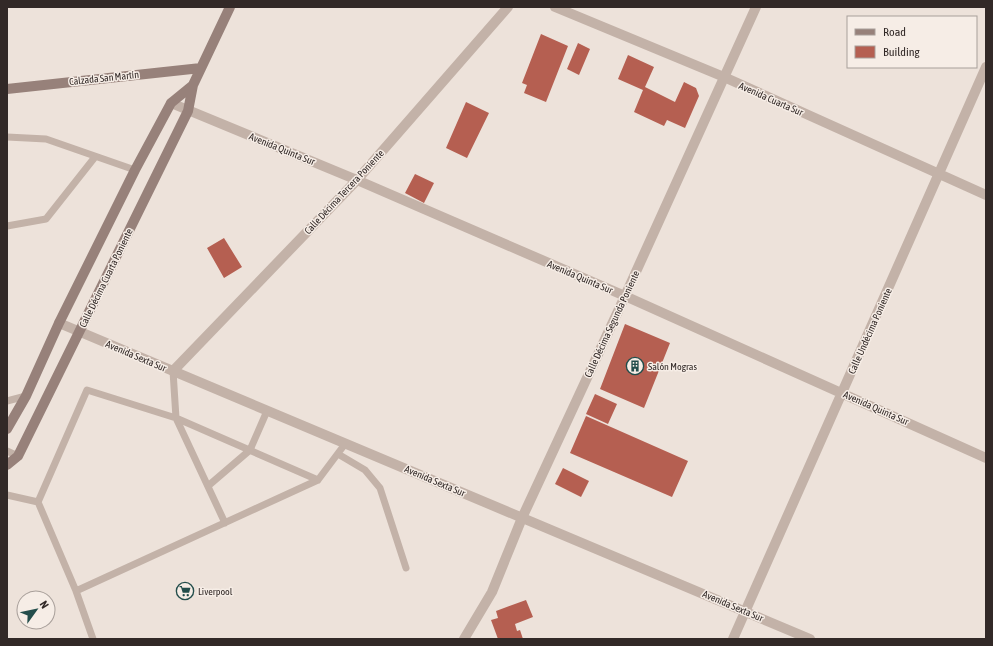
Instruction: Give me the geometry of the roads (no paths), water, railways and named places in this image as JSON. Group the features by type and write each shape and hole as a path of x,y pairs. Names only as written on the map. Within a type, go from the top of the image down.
{"street":[{"name":"Calle Décima Cuarta Poniente","path":"7,465 18,456 45,404 188,110 193,85 230,7"},
{"name":"Calle Décima Tercera Poniente","path":"173,371 357,180 508,7"},
{"name":"Avenida Cuarta Sur","path":"555,7 724,77 986,195"},
{"name":"Calle Décima Segunda Poniente","path":"464,639 492,592 522,518 625,296 756,7"},
{"name":"Calle Undécima Poniente","path":"733,639 940,174 986,67"},
{"name":"Calzada San Martín","path":"7,89 201,68"},
{"name":"Calle Décima Cuarta Poniente","path":"7,430 26,396 59,323 171,103 193,85"},
{"name":"Avenida Quinta Sur","path":"171,103 357,180 625,296 986,458"},
{"name":"Avenida Sexta Sur","path":"59,323 810,639"}],"lane":[{"path":"7,137 46,139 136,170"},
{"path":"7,226 46,219 95,157"},
{"path":"173,371 176,418 225,523"},
{"path":"93,639 76,591 38,502 87,390 176,418 318,480"},
{"path":"7,401 26,396"},
{"path":"208,486 250,450 267,411"},
{"path":"76,591 318,480 345,444"},
{"path":"7,451 18,456"},
{"path":"338,454 365,470 380,488 406,568"},
{"path":"7,495 38,502"}],"place":[{"name":"Salón Mogras","path":"635,366"},
{"name":"Liverpool","path":"185,591"}]}
